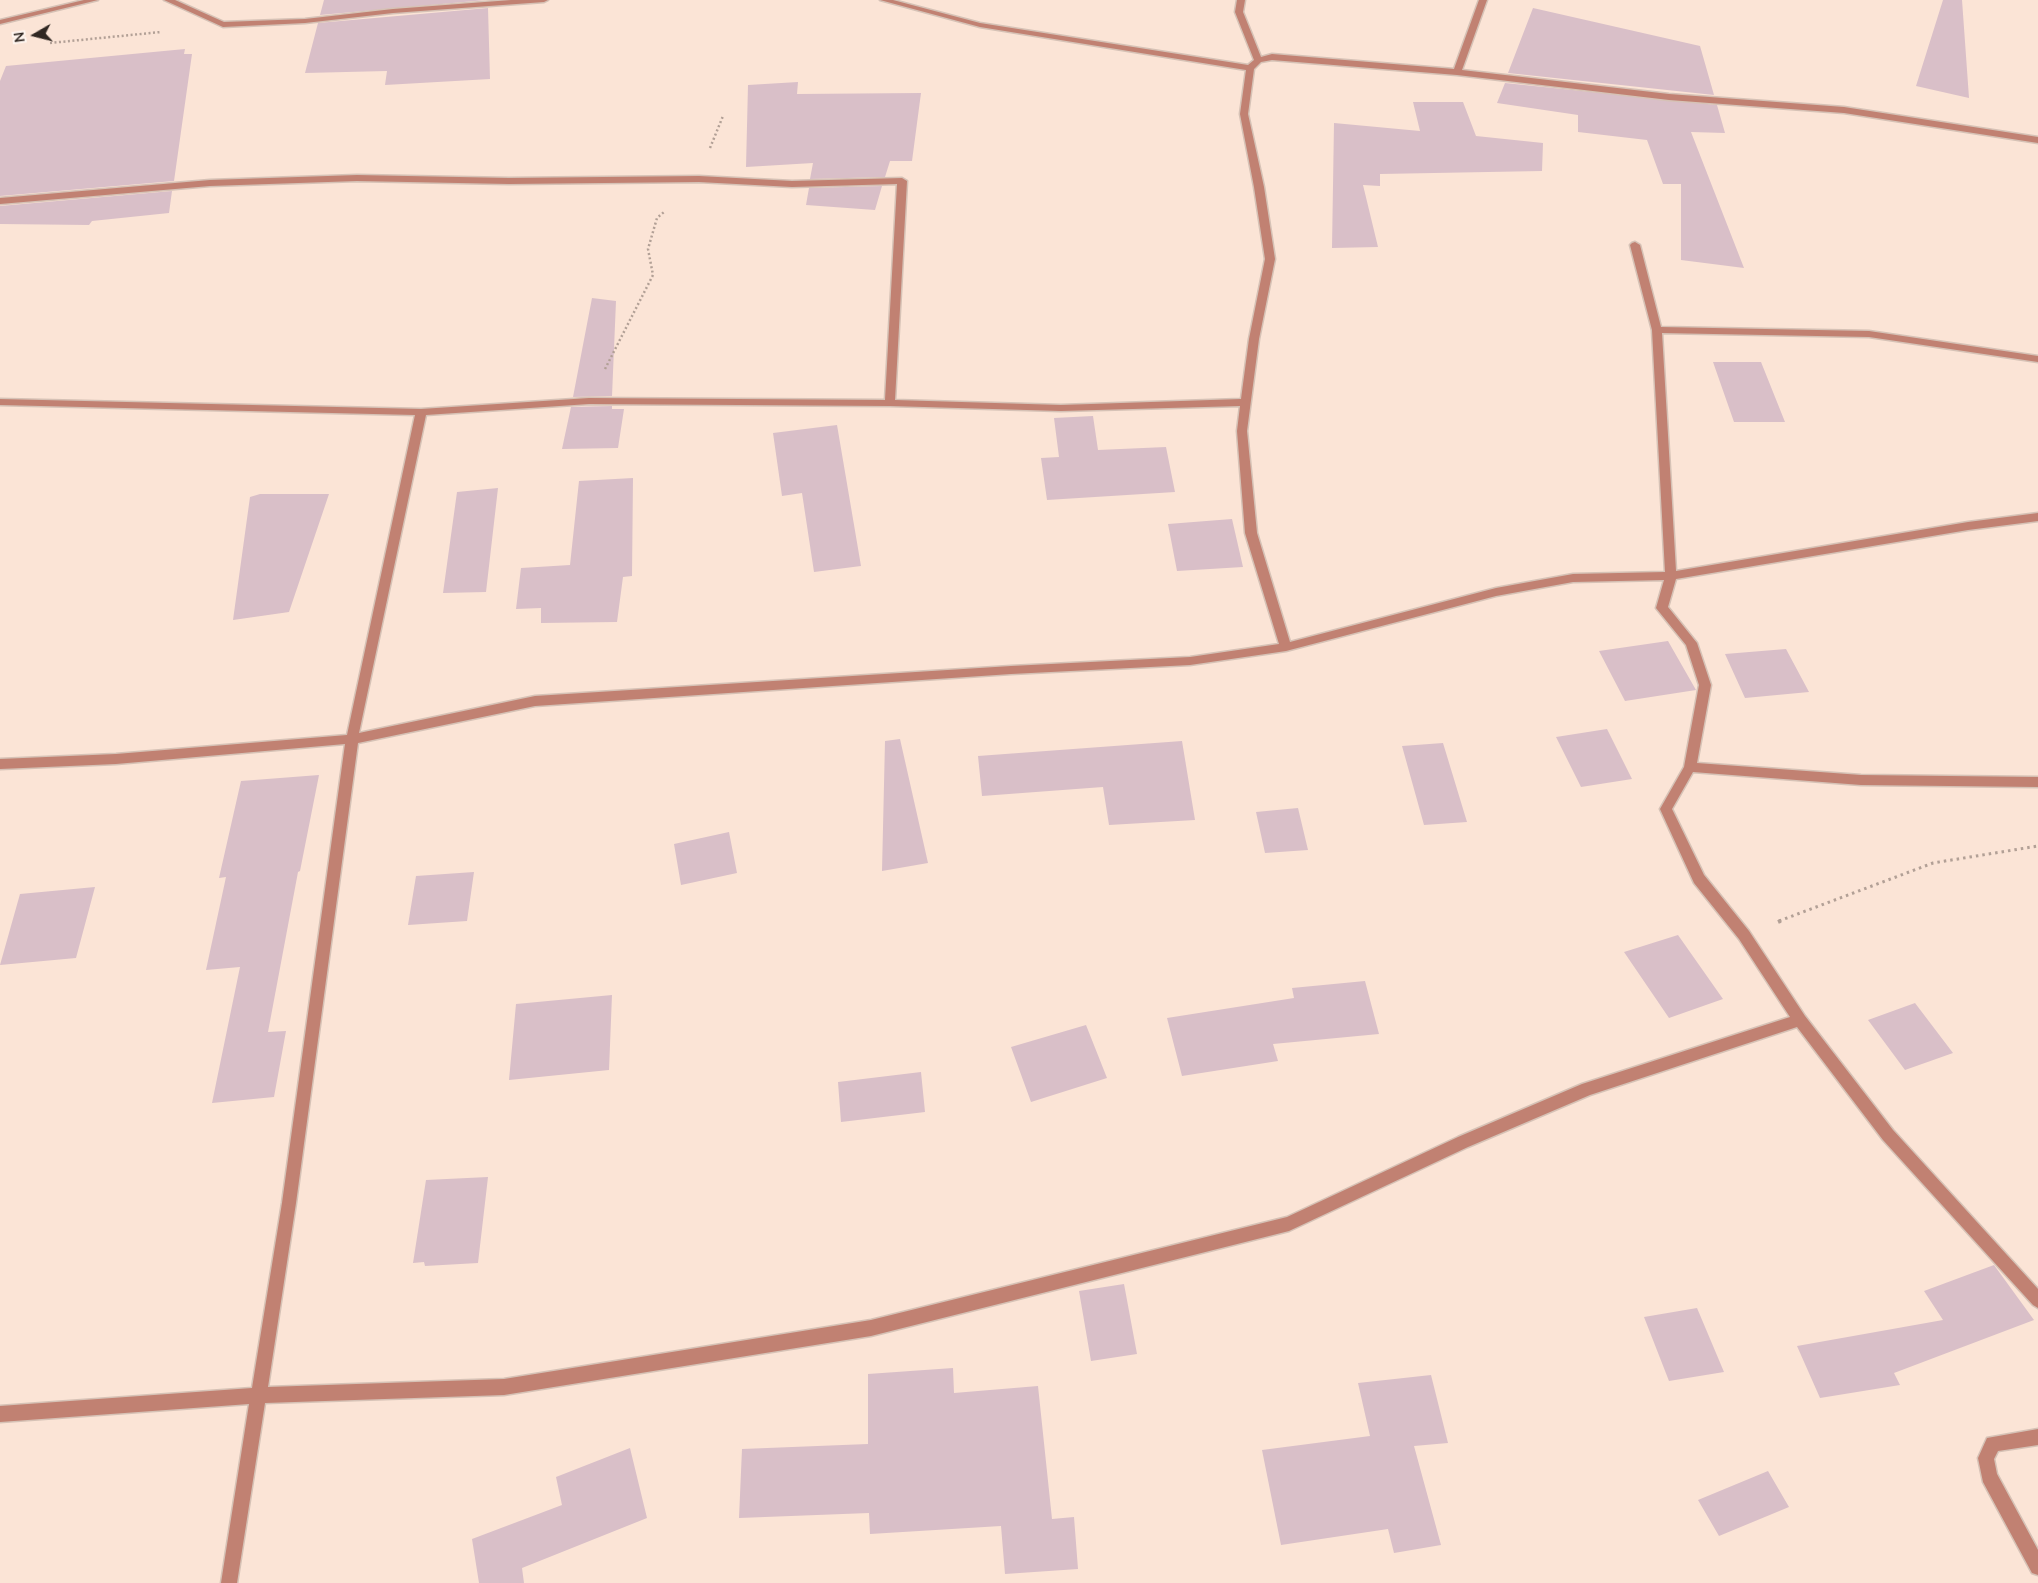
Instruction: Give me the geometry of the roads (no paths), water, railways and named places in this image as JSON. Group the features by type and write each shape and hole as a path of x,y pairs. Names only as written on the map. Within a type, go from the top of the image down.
{"street":[{"path":"0,22 94,0"},
{"path":"168,0 223,25 304,21 393,11 544,0"},
{"path":"884,0 990,27 1250,68"},
{"path":"1241,0 1239,12 1258,60"},
{"path":"1457,72 1483,0"},
{"path":"1286,647 1251,533 1242,431 1254,339 1270,259 1259,187 1244,114 1250,68 1258,60 1272,56 1457,72 1670,97 1844,110 2038,140"},
{"path":"0,201 210,183 357,178 509,182 699,179 792,184 902,180 890,403"},
{"path":"1635,245 1656,330 1671,576 1662,608 1691,643 1705,685 1690,767 1666,809 1699,879 1744,935 1800,1020 1888,1135 2038,1300"},
{"path":"1656,330 1869,334 2038,358"},
{"path":"0,402 421,412 589,401 890,403 1061,408 1246,402"},
{"path":"229,1583 289,1202 352,739 421,412"},
{"path":"0,764 116,759 352,739 535,701 1011,670 1190,661 1286,647 1496,592 1573,578 1671,576 1968,526 2038,517"},
{"path":"1690,767 1862,780 2038,782"},
{"path":"0,1414 259,1395 504,1387 871,1328 1289,1224 1464,1142 1587,1089 1800,1020"},
{"path":"2038,1436 1993,1444 1986,1458 1989,1476 2038,1567"}]}
